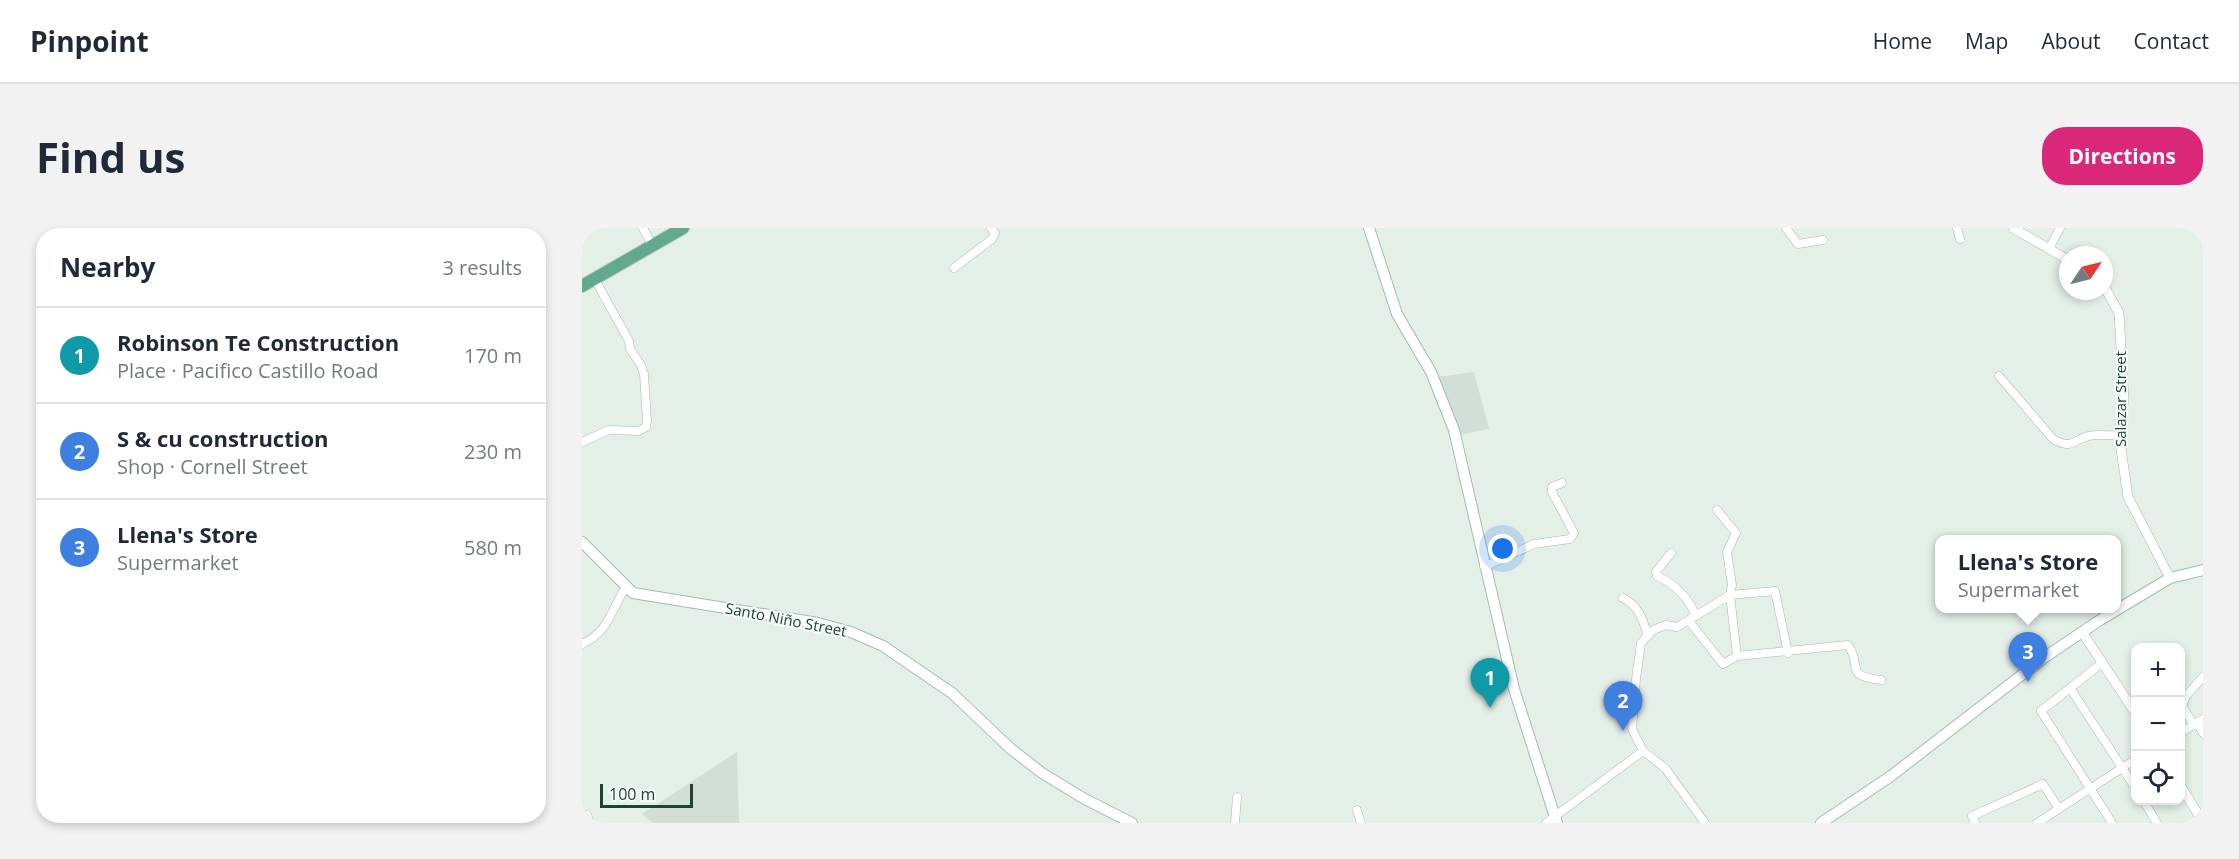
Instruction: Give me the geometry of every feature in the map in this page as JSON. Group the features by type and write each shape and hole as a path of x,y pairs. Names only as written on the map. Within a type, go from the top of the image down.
{"main road":[{"path":"586,283 683,228"},
{"path":"1369,228 1396,314 1431,372 1449,415 1467,483 1484,567 1524,722 1553,821"},
{"name":"Santo Niño Street","path":"582,542 626,587 642,595 818,623 850,632 883,646 958,698 1011,749 1042,773 1083,798 1132,823"},
{"path":"2121,608 2170,578 2203,570"},
{"path":"1821,823 1891,776 2045,657 2113,613"}],"street":[{"path":"643,228 652,245"},
{"path":"954,268 992,239 995,233 991,228"},
{"path":"1786,228 1798,244 1823,240"},
{"path":"1957,228 1960,239"},
{"path":"2013,228 2059,255"},
{"path":"2049,249 2060,228"},
{"path":"582,442 609,430 639,431 645,429 647,421 641,365 630,349 629,341 586,283"},
{"name":"Salazar Street","path":"2113,300 2120,312 2124,399 2118,435 2128,497 2170,578"},
{"path":"1999,376 2053,439 2062,444 2073,445 2088,436 2118,435"},
{"path":"1484,567 1534,544 1570,539 1574,533 1552,492 1552,487 1562,483"},
{"path":"1717,510 1736,533 1727,552 1732,585 1730,595 1737,656"},
{"path":"1671,553 1656,572 1657,576 1673,584 1696,616"},
{"path":"582,644 596,638 603,630 626,587"},
{"path":"1705,823 1665,768 1643,750 1632,729 1641,643 1653,630 1666,625 1677,627 1730,595 1775,591 1788,653"},
{"path":"1623,598 1632,603 1642,617 1648,636"},
{"path":"1689,621 1723,664 1737,656 1788,653 1848,645 1857,673 1861,677 1881,680"},
{"path":"2082,632 2131,706"},
{"path":"2102,663 2041,711 2112,823"},
{"path":"2203,677 2186,696 2182,706 2198,722 2203,733"},
{"path":"2070,688 2131,782"},
{"path":"2185,730 2198,722"},
{"path":"1553,821 1643,750"},
{"path":"2037,823 2131,762"},
{"path":"1975,823 1972,816 2043,784 2059,809"},
{"path":"2185,792 2203,822"},
{"path":"1235,823 1237,797"},
{"path":"2146,805 2157,823"},
{"path":"1357,810 1361,823"},
{"path":"582,817 587,815 590,823"}],"shaded area":[{"path":"1474,372 1489,429 1459,435 1437,377"},
{"path":"737,752 739,823 653,823 642,814"}],"place":[{"name":"Llena's Store","path":"2028,682"},
{"name":"Robinson Te Construction","path":"1490,708"},
{"name":"S & cu construction","path":"1623,731"}]}
